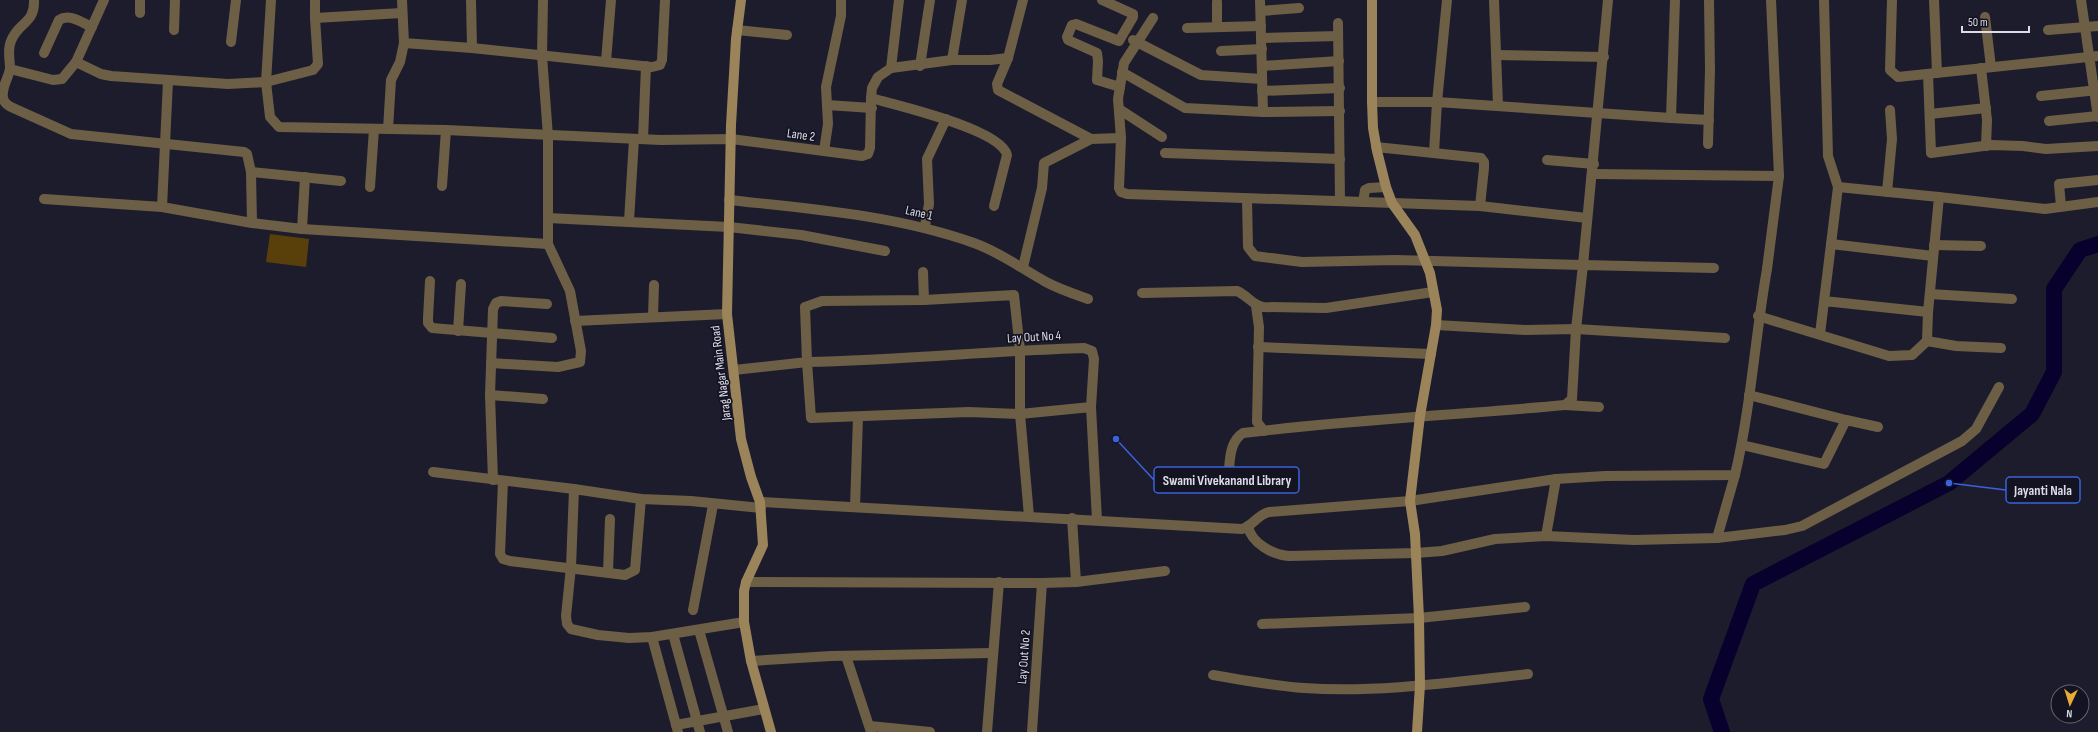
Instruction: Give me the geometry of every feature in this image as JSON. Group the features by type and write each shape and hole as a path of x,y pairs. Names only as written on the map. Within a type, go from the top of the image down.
{"main road":[{"name":"Jarag Nagar Main Road","path":"741,0 737,30 731,139 727,314 741,439 751,477 761,505 763,545 746,582 744,591 744,622 751,661 771,732"},
{"path":"1372,0 1372,102 1376,147 1386,187 1392,203 1415,235 1430,273 1436,310 1436,325 1420,416 1410,501 1416,553 1419,618 1420,685 1418,732"}],"street":[{"path":"34,0 34,12 30,20 15,32 10,42 10,69 3,90 6,103 11,107 56,129 71,134 244,152 247,154 251,172 252,222"},
{"path":"10,69 58,80 62,79 76,62 104,0"},
{"path":"140,0 140,13"},
{"path":"174,30 175,0"},
{"path":"232,42 236,0"},
{"name":"Lane 2","path":"272,0 266,82 270,117 279,127 446,130 548,136 639,139 731,139 862,156 868,154 870,148 871,103"},
{"path":"76,62 101,74 111,76 228,84 266,82 313,70 317,68 318,64 316,0"},
{"path":"388,129 391,80 400,62 404,43 402,0"},
{"path":"471,0 472,48"},
{"path":"491,363 558,367 580,362 581,351 570,291 548,244 548,136 542,56 543,0"},
{"path":"606,62 611,0"},
{"path":"404,43 472,48 656,66 660,64 662,60 665,0"},
{"path":"824,151 828,124 826,87 841,16 841,0"},
{"path":"891,68 899,0"},
{"path":"920,66 930,0"},
{"path":"952,60 962,0"},
{"path":"1023,0 1008,58 997,84 998,90 1091,139"},
{"path":"1102,0 1133,14 1131,38 1122,72 1112,86"},
{"path":"1260,0 1263,112"},
{"path":"1434,153 1447,0"},
{"path":"1494,0 1498,105"},
{"path":"1565,405 1572,399 1576,329 1599,112 1608,0"},
{"path":"1671,118 1675,0"},
{"path":"1708,0 1708,144"},
{"path":"1717,538 1742,445 1758,316 1767,269 1779,176 1771,0"},
{"path":"1820,334 1838,187 1828,156 1824,0"},
{"path":"1892,0 1890,70 1898,77 2094,56"},
{"path":"1934,0 1933,73 1930,114 1931,152 1986,146 2023,146 2046,149 2098,146"},
{"path":"2049,121 2098,117 2094,56 2086,27 2081,0"},
{"path":"1217,2 1217,27"},
{"path":"1261,11 1299,8"},
{"path":"316,18 402,13"},
{"path":"44,53 59,20 64,17 69,17 92,28"},
{"path":"1985,17 1991,67"},
{"path":"1112,86 1097,80 1097,53 1068,40 1067,33 1069,28 1076,24 1119,42 1131,38 1153,18"},
{"path":"1338,23 1340,88 1340,201"},
{"path":"1187,28 1261,26"},
{"path":"2048,30 2098,26"},
{"path":"737,30 786,35"},
{"path":"1262,38 1338,36"},
{"path":"1131,38 1201,75 1262,79"},
{"path":"1221,50 1262,49"},
{"path":"1496,55 1604,57"},
{"path":"871,103 872,88 878,77 891,68 920,66 952,60 990,60 1008,58"},
{"path":"1262,66 1339,61"},
{"path":"629,221 646,66"},
{"path":"1981,68 1986,108 1986,146"},
{"path":"1122,72 1185,108 1263,112 1340,111"},
{"path":"162,207 168,81"},
{"path":"1112,86 1118,109 1114,139 1119,188 1121,192 1127,194 1480,206 1588,218"},
{"path":"1262,91 1340,88"},
{"path":"2041,96 2096,90"},
{"path":"1372,102 1438,102 1498,105 1708,120"},
{"path":"827,105 871,103 946,118 999,142 1005,149 1006,155 994,206"},
{"path":"1930,114 1986,108"},
{"path":"1118,109 1162,137"},
{"path":"1887,192 1892,139 1890,110"},
{"path":"925,226 929,204 927,159 946,118"},
{"path":"370,187 374,129"},
{"path":"442,186 446,130"},
{"path":"1023,267 1042,188 1044,163 1091,139 1114,139"},
{"path":"1376,147 1480,158 1484,162 1480,206"},
{"path":"1165,153 1340,159"},
{"path":"1547,160 1593,169 1779,176"},
{"path":"251,172 341,181"},
{"path":"302,229 305,177"},
{"path":"2061,206 2059,184 2098,180"},
{"path":"1363,202 1365,190 1369,188 1386,187"},
{"path":"1838,187 2045,209 2098,202"},
{"path":"1758,316 1890,356 1912,355 1927,341 1928,312 1938,197"},
{"path":"44,199 162,207 302,229 548,244"},
{"path":"1247,199 1248,247 1255,256 1302,262 1424,260 1714,268"},
{"name":"Lane 1","path":"730,200 852,213 925,226 976,243 1023,267 1046,282 1088,299"},
{"path":"548,218 729,227 801,235 885,251"},
{"path":"1831,244 1933,256"},
{"path":"1934,245 1981,246"},
{"path":"923,272 924,300"},
{"path":"430,281 428,323 432,328 552,338"},
{"path":"458,331 461,284"},
{"path":"653,316 654,285"},
{"path":"1142,293 1236,291 1243,293 1256,306 1259,327 1257,422 1259,431"},
{"path":"1256,306 1326,308 1434,292"},
{"path":"1930,294 2012,299"},
{"path":"1029,516 1020,414 1020,350 1014,295 924,300 822,301 805,307 811,418 969,412 1020,414 1091,407"},
{"path":"546,304 501,301 496,303 493,309 490,396 498,480 501,557 510,561 571,567 625,575 635,570 641,500"},
{"path":"1824,301 1928,312"},
{"path":"575,321 653,316 727,314"},
{"path":"1436,325 1525,330 1576,329 1725,338"},
{"path":"1927,341 1956,346 2001,348"},
{"path":"1258,347 1431,354"},
{"name":"Lay Out No 4","path":"734,370 807,362 875,360 1020,350 1084,348 1092,351 1094,359 1091,407 1097,520"},
{"path":"1245,527 1258,542 1281,555 1416,553 1442,551 1495,539 1546,536 1634,540 1717,538 1785,530 1802,526 1962,441 1976,429 1999,387"},
{"path":"1749,395 1878,427"},
{"path":"490,396 543,400"},
{"path":"1228,480 1234,443 1243,433 1332,423 1565,405 1599,407"},
{"path":"855,507 858,417"},
{"path":"1742,445 1824,464 1846,420"},
{"path":"433,472 574,489 641,500 691,501 713,505 855,507 1072,518 1215,528 1245,527 1258,516 1269,512 1410,501 1556,479 1605,476 1735,475"},
{"path":"1546,536 1556,479"},
{"path":"574,489 571,567 566,616 567,624 572,629 598,635 652,637 744,622"},
{"path":"693,610 713,505"},
{"path":"1072,518 1076,582"},
{"path":"608,572 610,519"},
{"path":"746,582 1042,583 1076,582 1165,571"},
{"path":"987,732 992,653 999,582"},
{"name":"Lay Out No 2","path":"1032,732 1042,583"},
{"path":"1262,624 1419,618 1525,607"},
{"path":"699,630 728,732"},
{"path":"673,634 700,732"},
{"path":"652,637 677,728 697,721 723,715 764,708"},
{"path":"751,661 846,656 992,653"},
{"path":"846,656 870,729 930,732"},
{"path":"1213,675 1302,688 1335,689 1420,685 1528,674"}],"shaded area":[{"path":"270,234 309,239 306,267 266,262"}],"waterway":[{"path":"1722,732 1711,699 1753,584 1949,483 2032,414 2054,372 2054,289 2080,250 2098,244"}],"place":[{"name":"Swami Vivekanand Library","path":"1116,439"},
{"name":"Jayanti Nala","path":"1949,483"}]}
